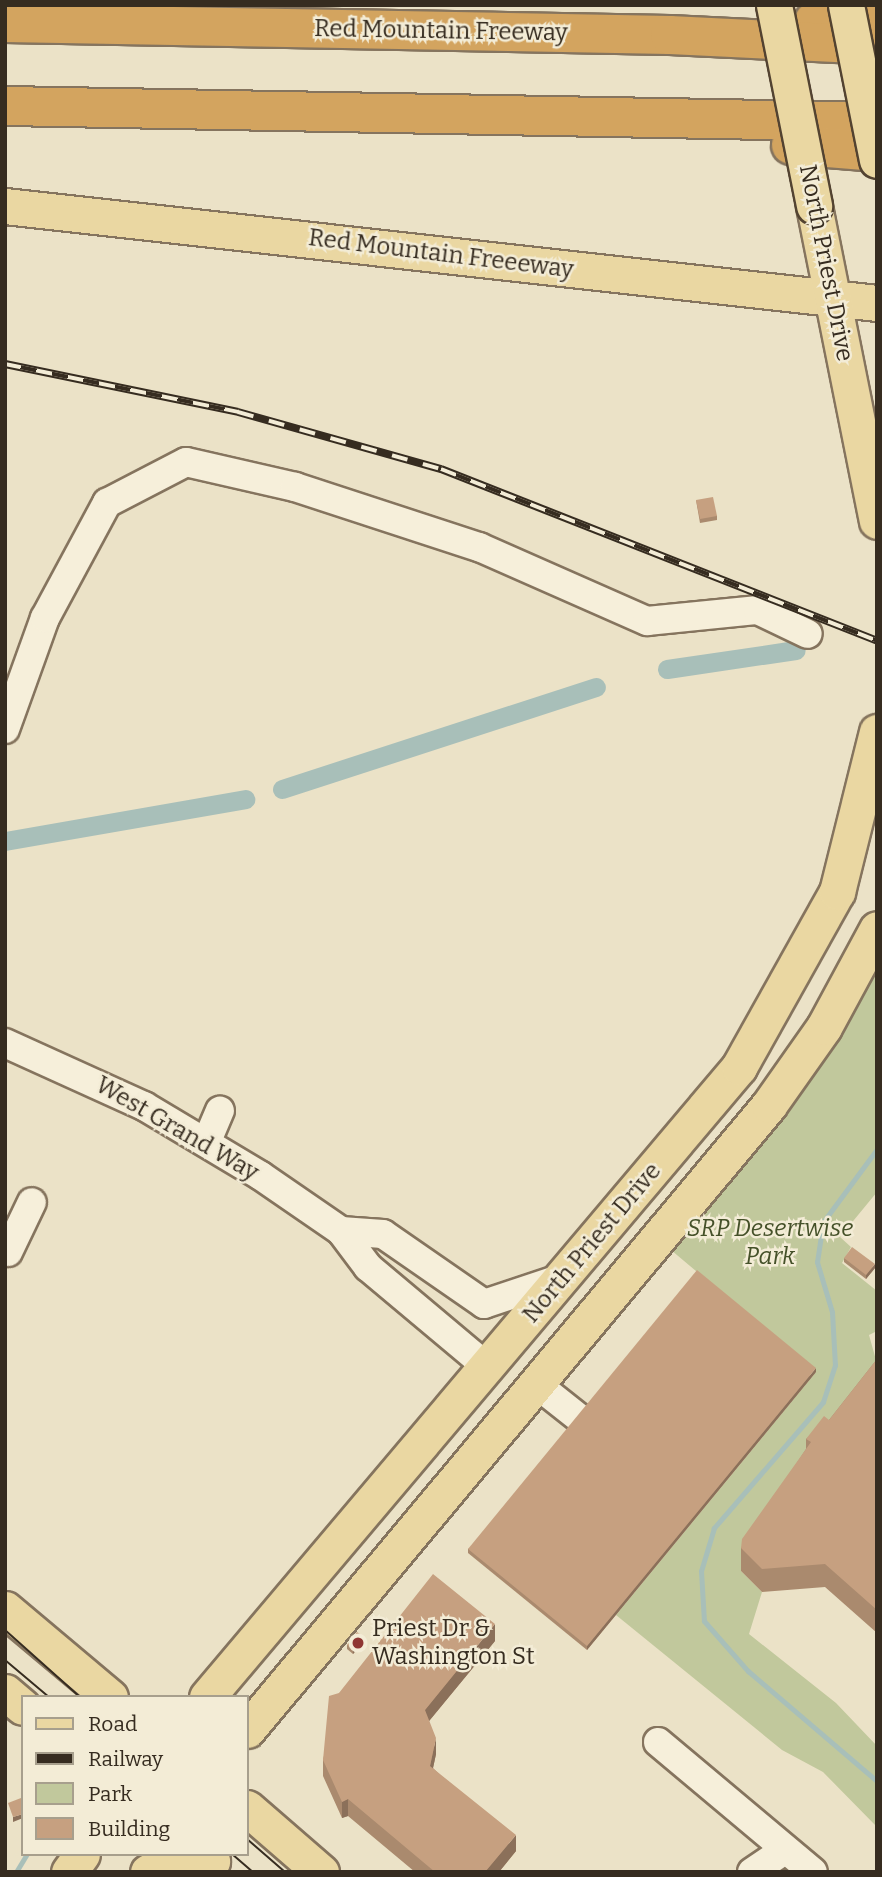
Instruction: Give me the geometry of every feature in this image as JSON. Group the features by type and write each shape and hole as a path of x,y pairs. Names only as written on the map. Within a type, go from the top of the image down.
{"highway":[{"path":"670,35 877,15"},
{"name":"Red Mountain Freeway","path":"5,23 670,35 877,45"},
{"path":"5,106 559,120 877,122"},
{"path":"559,120 877,152"}],"main road":[{"name":"North Priest Drive","path":"775,5 877,521"},
{"path":"846,5 877,160"},
{"name":"Red Mountain Freeeway","path":"5,206 877,303"},
{"name":"North Priest Drive","path":"209,1695 566,1276 739,1066 774,1012 838,892 877,732"},
{"name":"North Priest Drive","path":"248,1729 788,1081 877,929"},
{"path":"535,1384 526,1362 533,1345 583,1285 598,1238"},
{"path":"5,1609 108,1695"},
{"path":"5,1692 21,1705"},
{"path":"248,1809 321,1872"},
{"path":"69,1872 81,1856"},
{"path":"122,1872 134,1856"},
{"path":"148,1872 200,1859"}],"street":[{"path":"5,729 45,618 107,503 186,462 295,487 479,547 648,621 758,610 808,634"},
{"name":"West Grand Way","path":"5,1043 207,1141 341,1231 368,1267 487,1367"},
{"path":"207,1141 220,1111"},
{"path":"11,1234 32,1202"},
{"name":"West Grand Way","path":"341,1231 383,1234 484,1304 566,1276"},
{"path":"535,1384 630,1459"},
{"path":"658,1742 813,1872"},
{"path":"752,1872 776,1856 774,1872"}],"green space":[{"name":"SRP Desertwise Park","path":"877,972 877,1192 840,1237 851,1247 842,1263 877,1291 877,1331 869,1335 876,1360 741,1571 762,1592 749,1634 836,1703 877,1746 877,1827 823,1772 782,1750 616,1615 816,1372 671,1250 776,1127 834,1047"}],"building":[{"path":"713,497 717,516 700,519 696,500"},
{"path":"852,1247 875,1264 866,1275 844,1258"},
{"path":"697,1270 816,1368 587,1646 468,1549"},
{"path":"877,1359 877,1610 825,1564 762,1569 741,1548 742,1539 811,1442 806,1439 824,1416 829,1420"},
{"path":"433,1574 495,1624 425,1710 436,1738 430,1766 516,1835 485,1872 435,1872 348,1799 342,1802 323,1760 329,1696 339,1693"},
{"path":"357,1632 364,1637 353,1650 347,1645"},
{"path":"21,1798 21,1815 13,1817 8,1803"}],"waterway":[{"path":"667,669 796,650"},
{"path":"282,789 596,687"},
{"path":"5,841 245,799"},
{"path":"877,1149 823,1222 817,1262 832,1312 835,1365 823,1402 714,1528 701,1571 704,1621 748,1671 877,1781"},
{"path":"16,1872 26,1856"}],"tram line":[{"path":"5,1630 78,1695"},
{"path":"5,1660 47,1695"},
{"path":"248,1840 285,1872"},
{"path":"234,1856 253,1872"}],"railway":[{"path":"5,364 238,412 441,469 877,641"}],"place":[{"name":"Priest Dr & Washington St","path":"358,1643"}]}
